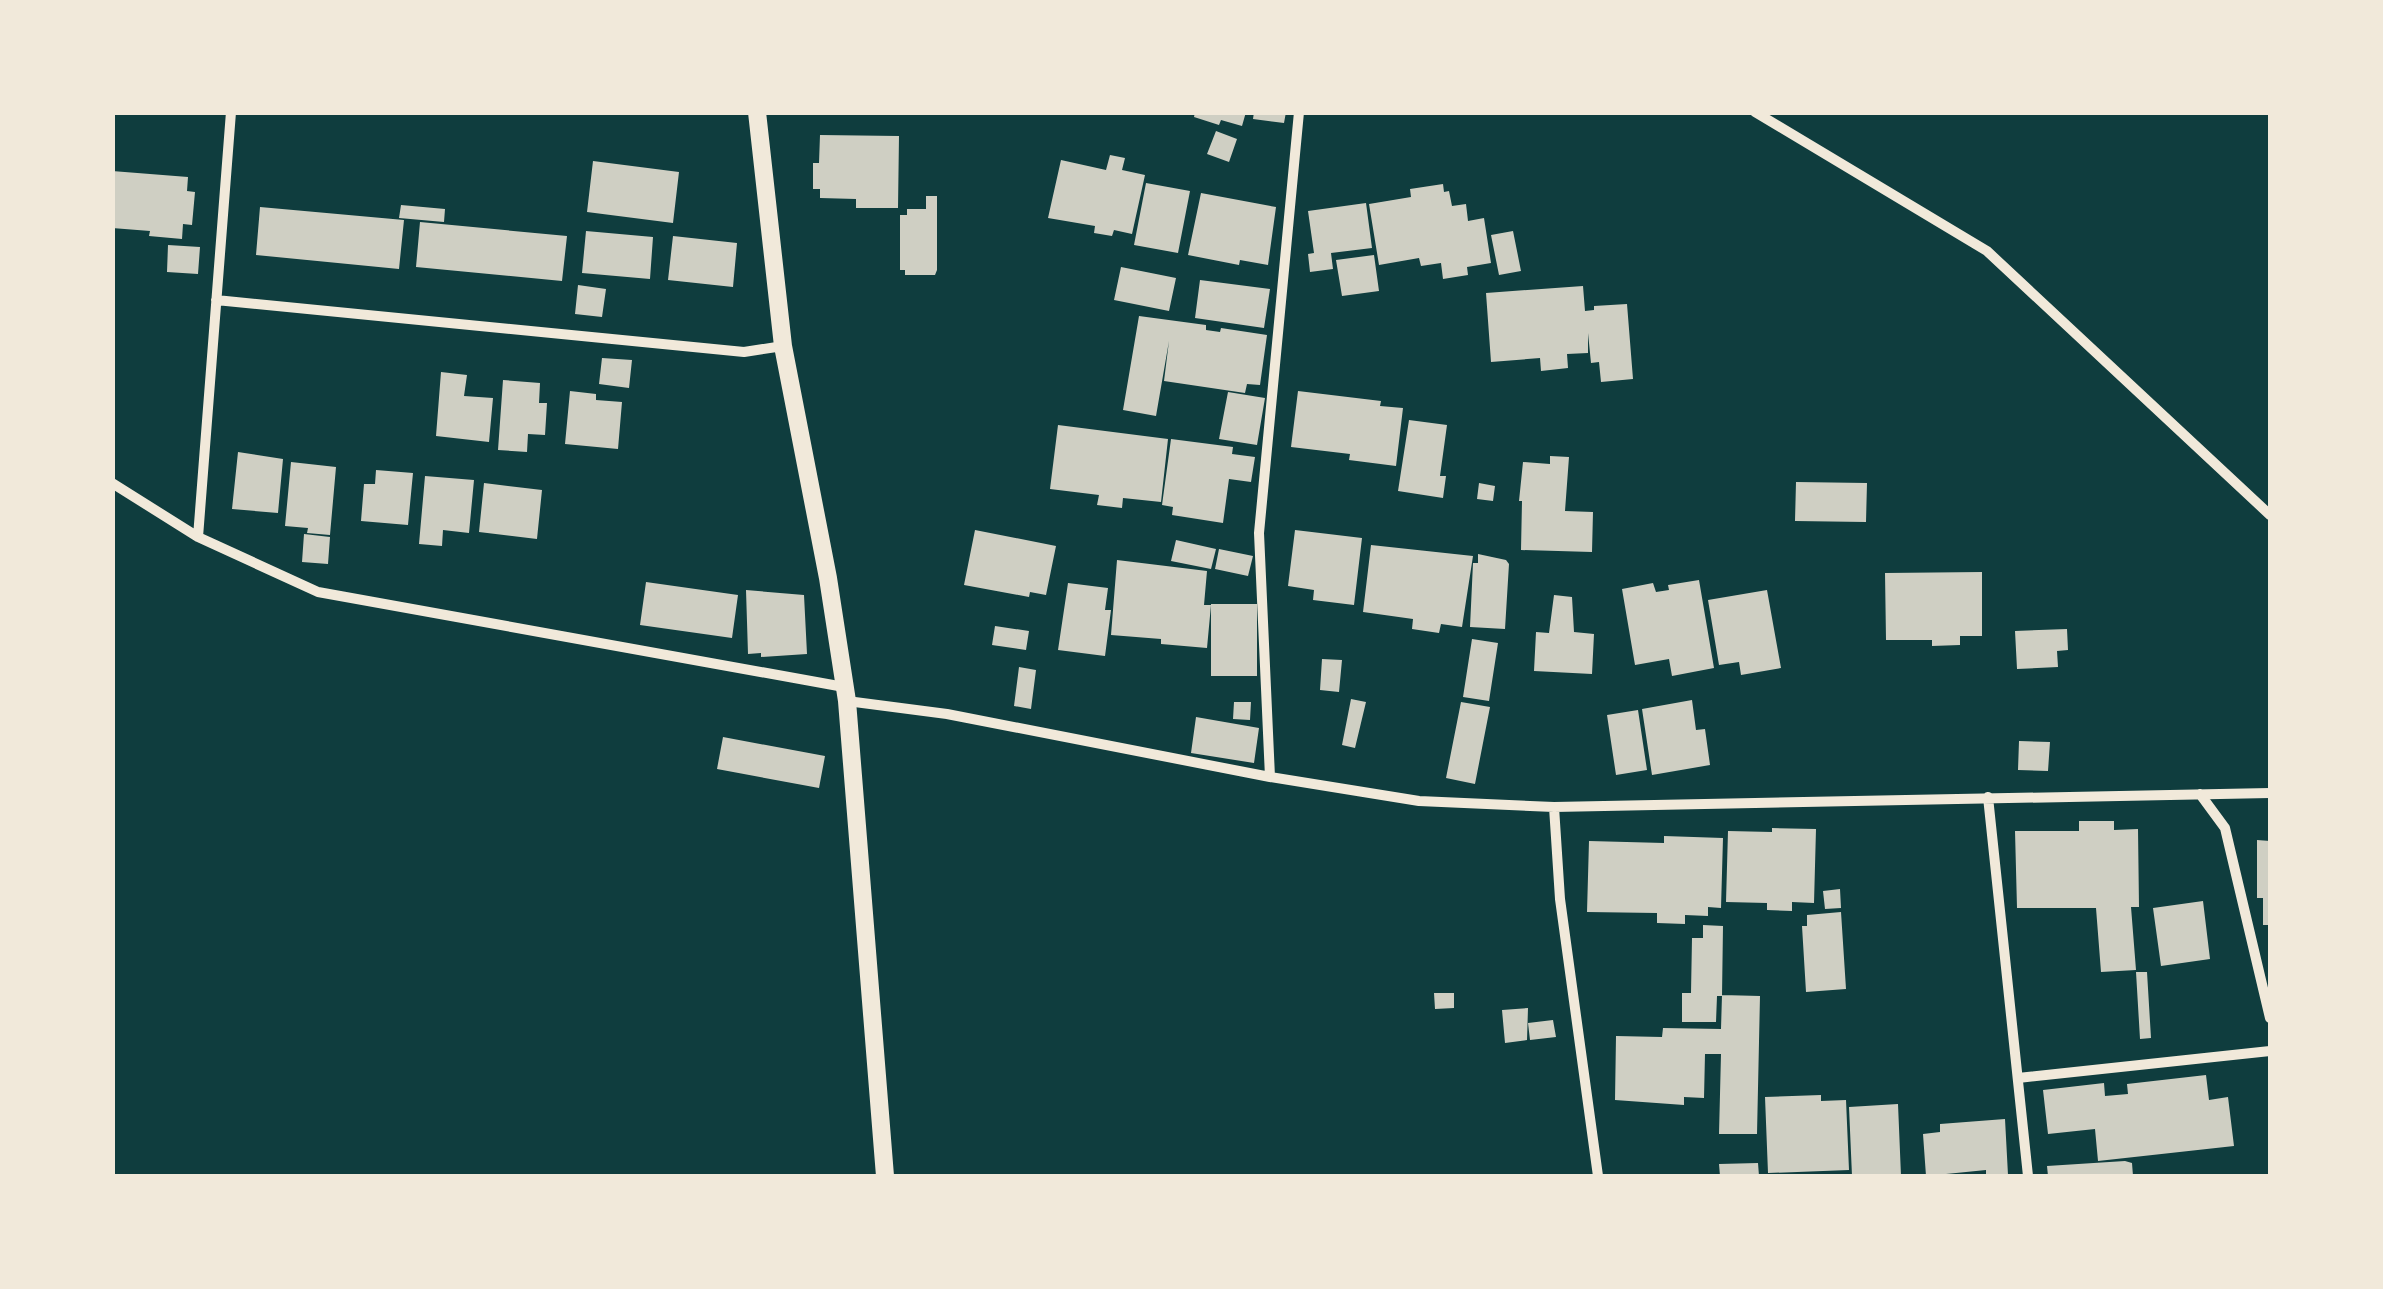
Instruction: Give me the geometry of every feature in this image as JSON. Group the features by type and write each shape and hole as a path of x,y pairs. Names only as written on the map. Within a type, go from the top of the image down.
{"street":[{"path":"198,537 231,112"},
{"path":"757,112 782,346 828,578 845,694 885,1176"},
{"path":"1270,776 1258,533 1300,112"},
{"path":"1755,112 1986,251 2270,515"},
{"path":"216,300 744,352 782,346"},
{"path":"112,483 198,537 318,592 1270,776 1420,801 1554,807 2270,793"},
{"path":"2200,794 2225,828 2270,1018"},
{"path":"1988,798 2028,1176"},
{"path":"1554,807 1560,900 1598,1176"},
{"path":"2018,1078 2270,1051"}],"building":[{"path":"1195,112 1246,112 1242,126 1221,120 1219,125 1194,117"},
{"path":"1254,112 1286,112 1284,123 1253,119"},
{"path":"1216,131 1237,139 1229,162 1207,154"},
{"path":"820,135 899,136 898,208 856,208 856,199 820,198 820,189 813,189 813,163 819,163"},
{"path":"1110,155 1125,158 1122,170 1145,175 1132,234 1114,230 1112,236 1094,233 1095,226 1048,218 1061,160 1106,170"},
{"path":"593,161 679,172 673,223 587,212"},
{"path":"112,171 188,177 187,191 195,192 192,225 183,224 182,239 112,228"},
{"path":"1146,183 1190,191 1178,253 1134,245"},
{"path":"1443,184 1452,206 1466,204 1468,221 1484,218 1491,263 1467,267 1468,275 1443,279 1441,263 1421,266 1419,258 1379,265 1369,204 1411,197 1410,189"},
{"path":"1201,193 1276,207 1268,265 1240,260 1239,265 1188,255"},
{"path":"926,196 937,196 937,270 935,275 905,275 905,270 900,270 900,215 907,215 907,209 926,209"},
{"path":"1366,203 1372,248 1331,253 1333,269 1310,272 1308,254 1314,253 1308,211"},
{"path":"401,205 445,209 444,222 399,218"},
{"path":"260,207 404,220 399,269 256,255"},
{"path":"420,222 567,236 562,281 416,267"},
{"path":"586,231 653,237 650,279 582,273"},
{"path":"1513,231 1521,271 1499,275 1491,235"},
{"path":"673,236 737,243 733,287 668,280"},
{"path":"168,245 200,247 198,274 167,272"},
{"path":"1374,255 1379,291 1342,296 1336,260"},
{"path":"1121,267 1176,278 1169,311 1114,300"},
{"path":"1200,280 1270,289 1264,328 1195,318"},
{"path":"578,285 606,289 602,317 575,314"},
{"path":"1583,286 1585,311 1594,310 1594,306 1627,304 1633,379 1601,382 1599,362 1591,363 1588,333 1588,353 1567,354 1568,368 1541,371 1540,358 1491,362 1486,293"},
{"path":"1139,316 1206,325 1206,330 1220,332 1221,328 1267,335 1260,385 1247,384 1245,393 1164,381 1169,341 1156,416 1123,410"},
{"path":"602,358 632,360 629,388 599,384"},
{"path":"441,372 467,375 464,396 493,398 489,442 436,436"},
{"path":"503,380 540,383 539,403 547,403 545,435 528,434 527,452 498,450"},
{"path":"570,391 596,394 596,400 622,402 618,449 565,444"},
{"path":"1298,391 1381,401 1380,406 1403,408 1396,466 1349,460 1350,454 1291,447"},
{"path":"1228,392 1265,398 1257,445 1219,439"},
{"path":"1409,420 1447,425 1440,476 1446,476 1443,498 1398,491"},
{"path":"1058,425 1168,439 1161,502 1123,498 1122,508 1097,505 1099,495 1050,489"},
{"path":"1171,439 1233,447 1232,454 1255,457 1251,482 1229,479 1223,523 1172,515 1173,507 1162,505"},
{"path":"238,452 283,459 278,513 232,509"},
{"path":"1550,456 1569,457 1565,511 1593,512 1592,552 1521,550 1519,501 1523,462 1550,464"},
{"path":"291,462 336,467 330,535 285,526"},
{"path":"376,470 413,473 408,525 361,521 364,484 375,484"},
{"path":"425,476 474,480 469,533 443,530 442,546 419,544"},
{"path":"1796,482 1867,483 1866,522 1795,521"},
{"path":"484,483 542,490 537,539 479,532"},
{"path":"1479,483 1495,486 1493,501 1477,499"},
{"path":"975,530 1056,546 1046,595 1030,592 1029,597 964,585"},
{"path":"1295,530 1362,538 1354,605 1313,600 1314,590 1288,586"},
{"path":"304,534 330,537 328,564 302,562"},
{"path":"1176,540 1216,549 1211,569 1171,561"},
{"path":"1371,545 1473,556 1462,627 1441,624 1439,633 1412,629 1413,619 1363,612"},
{"path":"1219,549 1253,556 1248,576 1215,569"},
{"path":"1478,554 1509,564 1505,629 1470,627 1473,563 1478,563"},
{"path":"1117,560 1207,571 1204,605 1211,605 1207,648 1111,635"},
{"path":"1982,572 1982,636 1960,636 1960,645 1932,646 1932,640 1886,640 1885,573"},
{"path":"1699,580 1714,668 1672,676 1669,659 1635,665 1622,589 1653,583 1656,592 1669,590 1668,585"},
{"path":"646,582 738,595 732,638 640,625"},
{"path":"1068,583 1108,588 1105,610 1111,610 1105,656 1058,650"},
{"path":"746,590 804,595 807,654 748,654"},
{"path":"1767,590 1781,668 1741,675 1739,662 1719,665 1708,600"},
{"path":"1554,595 1572,597 1574,632 1594,634 1592,674 1534,671 1536,632 1549,633"},
{"path":"1211,604 1257,604 1257,676 1211,676"},
{"path":"995,626 1029,631 1026,650 992,645"},
{"path":"2067,629 2068,650 2057,651 2058,667 2017,669 2015,631"},
{"path":"1472,639 1498,643 1489,701 1463,697"},
{"path":"1322,659 1342,660 1339,692 1320,690"},
{"path":"1019,667 1036,670 1031,709 1014,706"},
{"path":"1351,699 1366,702 1355,748 1342,745"},
{"path":"1692,700 1696,730 1705,729 1710,765 1652,775 1642,709"},
{"path":"1234,702 1251,702 1250,720 1233,719"},
{"path":"1461,702 1490,707 1475,784 1446,778"},
{"path":"1638,710 1647,770 1616,775 1607,715"},
{"path":"1196,717 1259,728 1254,763 1191,753"},
{"path":"723,737 825,756 819,788 717,769"},
{"path":"2019,741 2050,742 2048,771 2018,770"},
{"path":"2079,821 2114,821 2114,830 2138,829 2139,907 2131,907 2136,970 2101,972 2096,908 2017,908 2015,831 2079,831"},
{"path":"1772,828 1816,829 1814,903 1792,902 1792,911 1767,910 1767,903 1726,902 1728,831 1772,832"},
{"path":"1664,836 1723,838 1721,908 1708,907 1708,916 1685,915 1685,924 1657,923 1657,913 1587,912 1589,841 1664,843"},
{"path":"2257,840 2270,841 2270,925 2263,925 2263,898 2257,898"},
{"path":"1840,889 1841,908 1825,909 1823,891"},
{"path":"2203,901 2210,959 2161,966 2153,908"},
{"path":"1841,912 1846,989 1806,992 1802,926 1807,926 1807,915"},
{"path":"1703,925 1723,926 1722,996 1717,996 1716,1022 1682,1022 1682,993 1691,993 1692,938 1703,938"},
{"path":"2136,972 2147,972 2151,1038 2140,1039"},
{"path":"1434,993 1454,993 1454,1008 1435,1009"},
{"path":"1722,995 1760,996 1757,1134 1719,1134 1721,1054 1705,1054 1704,1098 1684,1097 1684,1105 1615,1100 1616,1036 1662,1037 1663,1028 1721,1029"},
{"path":"1528,1008 1527,1040 1505,1043 1502,1010"},
{"path":"1553,1020 1556,1037 1530,1040 1528,1023"},
{"path":"2206,1075 2209,1100 2228,1097 2234,1146 2098,1161 2095,1129 2048,1134 2043,1090 2104,1083 2105,1096 2128,1094 2127,1084"},
{"path":"1821,1095 1821,1101 1846,1100 1849,1170 1768,1173 1765,1097"},
{"path":"1898,1104 1901,1176 1852,1176 1849,1107"},
{"path":"2005,1119 2008,1175 1986,1176 1986,1170 1926,1176 1923,1134 1940,1132 1940,1124"},
{"path":"1758,1163 1759,1176 1720,1176 1719,1164"},
{"path":"2132,1163 2133,1176 2048,1176 2047,1166"}]}
